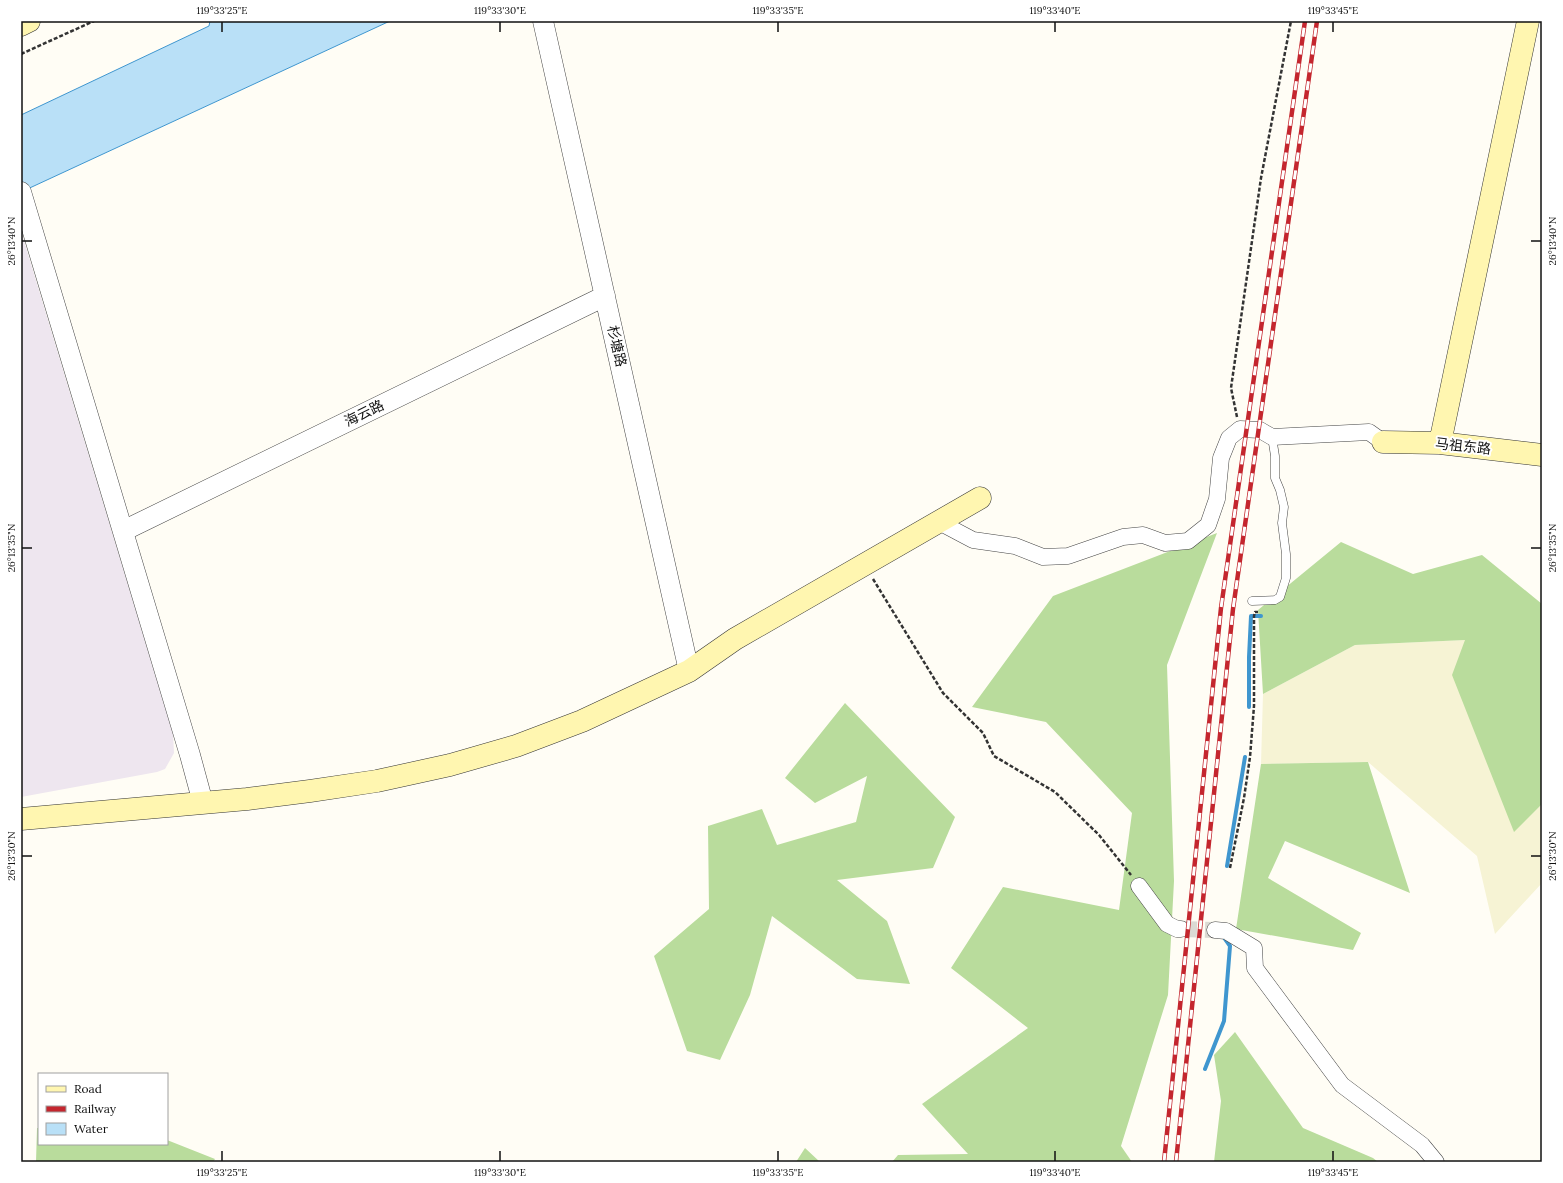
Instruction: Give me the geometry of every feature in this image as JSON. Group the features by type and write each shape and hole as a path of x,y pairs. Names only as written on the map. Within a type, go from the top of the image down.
{"main road":[{"path":"21,25 29,21"},
{"path":"1440,443 1528,21"},
{"name":"马祖东路","path":"1383,442 1440,443 1542,455"},
{"path":"21,819 203,803 302,792 362,783 450,765 516,746 582,721 689,671 735,639 980,498"}],"street":[{"name":"杉塘路","path":"543,21 689,671"},
{"path":"24,202 190,754 203,803"},
{"name":"海云路","path":"123,530 605,296"},
{"path":"939,522 973,540 1015,546 1043,557 1068,556 1123,537 1143,535 1165,543 1188,541 1208,525 1217,499 1221,458 1229,438 1240,429 1260,430 1272,436 1369,432 1383,442"},
{"path":"1140,886 1167,924 1177,929 1181,929"},
{"path":"1215,930 1226,931 1254,948 1255,968 1342,1085 1422,1146 1436,1162"}],"lane":[{"path":"1252,601 1275,600 1280,597 1286,578 1286,554 1282,523 1284,507 1280,490 1275,478 1275,456 1272,436"}],"path":[{"path":"21,54 94,21"},
{"path":"1240,429 1231,388 1261,178 1291,21"},
{"path":"864,565 943,693 983,733 994,756 1055,792 1099,835 1140,886"},
{"path":"1230,868 1244,798 1250,757 1254,706 1255,612 1275,611 1275,600"}],"shaded area":[{"path":"21,234 173,734 174,753 165,769 157,772 21,797"},
{"path":"1465,640 1514,831 1542,804 1542,883 1495,934 1477,856 1368,762 1261,764 1263,694 1355,645"}],"green space":[{"path":"1217,533 1167,665 1174,881 1168,995 1121,1146 1132,1162 892,1162 898,1155 968,1154 922,1104 1028,1028 951,968 1003,887 1119,910 1132,813 1046,722 972,707 1053,596"},
{"path":"1341,542 1413,574 1482,555 1542,604 1542,804 1514,832 1452,675 1465,640 1355,645 1263,694 1258,610"},
{"path":"845,703 955,817 933,868 837,880 887,921 910,984 857,979 772,916 750,995 720,1060 687,1051 654,956 709,909 708,826 762,809 777,845 856,822 867,776 815,803 785,778"},
{"path":"1368,762 1410,893 1285,841 1268,878 1361,933 1353,950 1236,929 1261,764"},
{"path":"1235,1032 1303,1128 1373,1158 1378,1162 1214,1162 1221,1101 1214,1055"},
{"path":"37,1128 38,1145 168,1145 168,1140 215,1159 213,1162 36,1162"},
{"path":"805,1148 820,1162 796,1162"}],"water":[{"path":"210,21 390,21 21,192 21,115 209,26"}],"waterway":[{"path":"1249,707 1251,616 1261,616"},
{"path":"1227,866 1245,757"},
{"path":"1205,1069 1224,1021 1230,946 1223,936"}],"tunnel":[{"path":"1181,929 1215,930"}],"railway":[{"path":"1164,1162 1221,608 1305,21"},
{"path":"1176,1162 1233,609 1317,21"}]}
